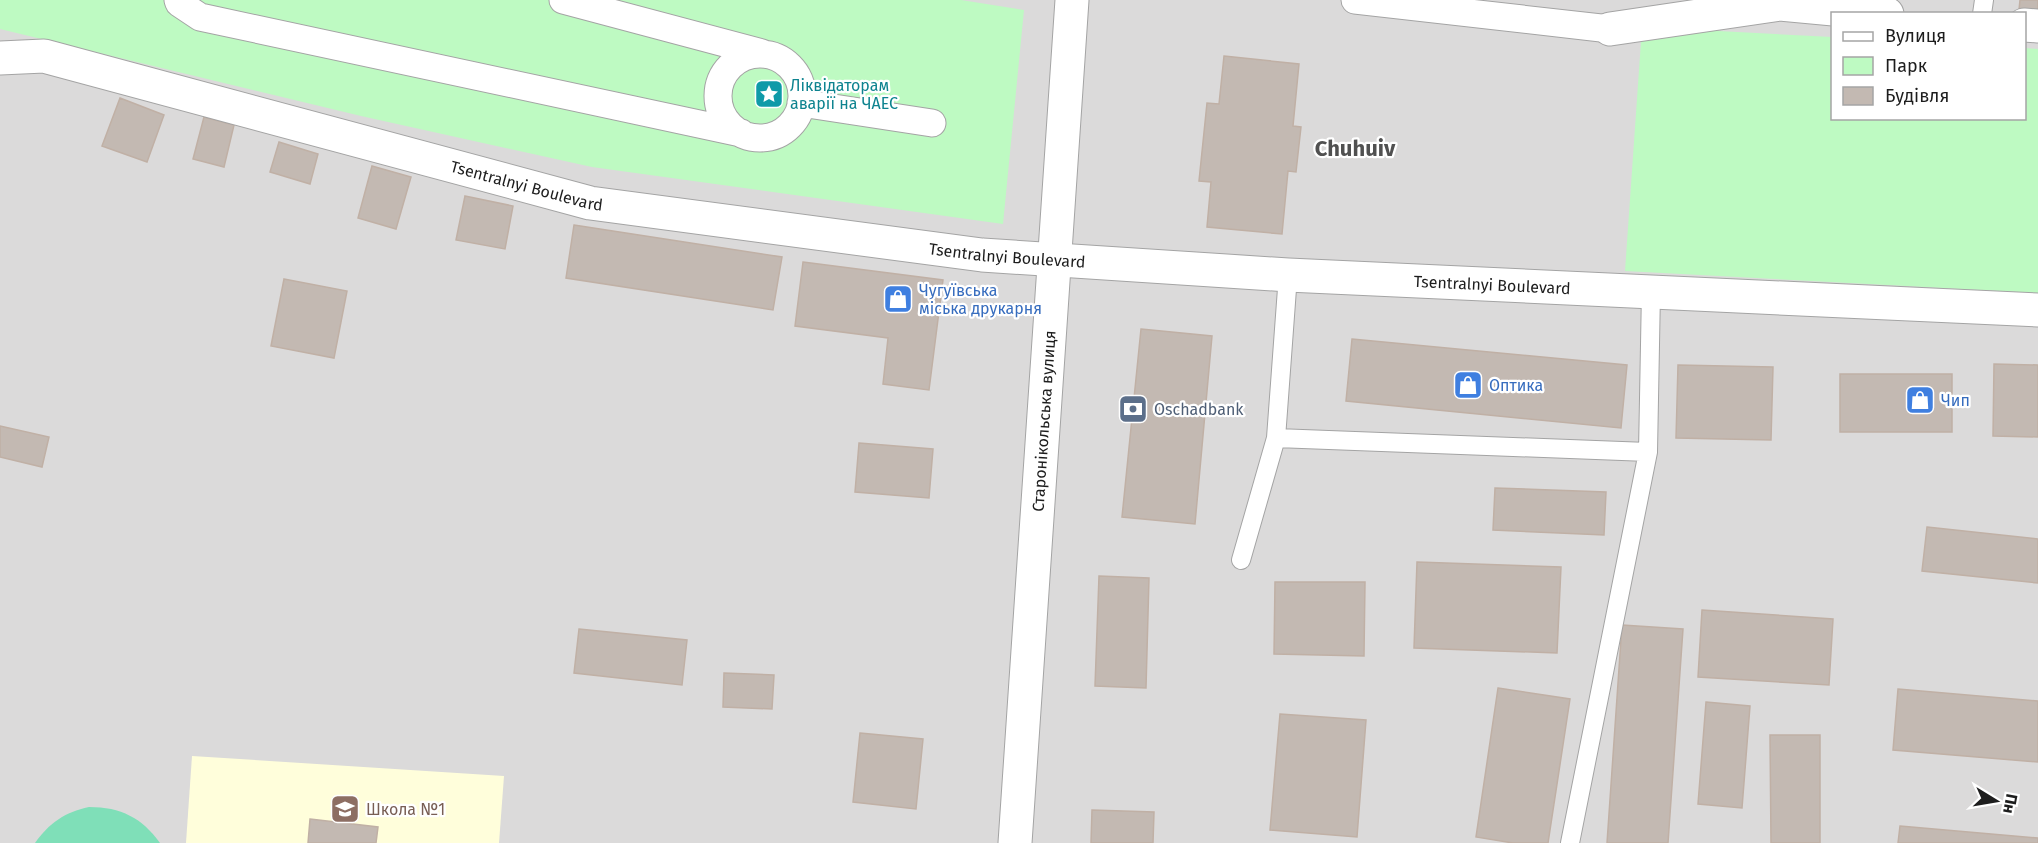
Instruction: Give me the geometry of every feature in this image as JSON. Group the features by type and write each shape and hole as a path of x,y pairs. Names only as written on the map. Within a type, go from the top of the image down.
{"street":[{"path":"178,0 200,17 741,133 755,138 769,137 783,131 794,122 801,103 799,80 791,68 780,59 563,0"},
{"name":"Старонікольська вулиця","path":"1015,843 1072,0"},
{"path":"1355,0 1610,29 1679,10 1780,4 1866,12"},
{"path":"741,133 729,124 722,112 718,98 720,83 727,70 738,60 751,55 766,54"},
{"name":"Tsentralnyi Boulevard","path":"0,58 44,56 590,203 982,255 1288,275 2038,310"},
{"path":"801,103 932,123"}],"lane":[{"path":"1241,561 1276,438 1288,275"},
{"path":"1570,843 1648,452 1651,291"},
{"path":"1276,438 1648,452"}],"shaded area":[{"path":"0,0 2038,0 2038,843 0,843"},
{"name":"Школа №1","path":"192,756 504,776 499,843 186,843"}],"green space":[{"path":"0,0 961,0 1024,10 1003,224 592,167 361,116 0,29"},
{"path":"1642,27 1831,37 1831,120 2026,120 2026,48 2038,49 2038,293 1625,271"},
{"path":"89,807 111,809 130,816 146,827 160,843 35,843 58,819"}],"building":[{"path":"2020,0 2038,0 2038,11 2019,10"},
{"path":"1224,56 1299,64 1293,126 1301,127 1296,172 1288,171 1282,234 1207,227 1211,182 1199,181 1207,103 1219,104"},
{"path":"120,98 164,115 147,162 102,146"},
{"path":"204,117 234,125 224,167 193,159"},
{"path":"279,142 318,154 310,184 270,172"},
{"path":"372,166 411,177 396,229 358,218"},
{"path":"465,196 513,206 505,249 456,240"},
{"path":"574,225 782,257 773,310 566,278"},
{"path":"803,262 943,280 929,390 883,384 888,338 795,326"},
{"path":"284,279 347,291 334,358 271,346"},
{"path":"1141,329 1212,336 1195,524 1122,517"},
{"path":"1352,339 1627,365 1621,428 1346,401"},
{"path":"1994,364 2038,365 2038,437 1993,436"},
{"path":"1678,365 1773,367 1771,440 1676,438"},
{"path":"1840,374 1952,374 1952,432 1840,432"},
{"path":"0,426 49,437 42,467 0,457"},
{"path":"859,443 933,449 929,498 855,492"},
{"path":"1495,488 1606,492 1604,535 1493,530"},
{"path":"1927,527 2038,539 2038,583 1922,571"},
{"path":"1417,562 1561,567 1557,653 1414,648"},
{"path":"1099,576 1149,578 1146,688 1095,686"},
{"path":"1275,582 1365,582 1364,656 1274,654"},
{"path":"1702,610 1833,619 1829,685 1698,677"},
{"path":"1622,625 1683,629 1668,843 1607,843"},
{"path":"579,629 687,640 682,685 574,673"},
{"path":"724,673 774,675 772,709 723,707"},
{"path":"1498,688 1570,699 1548,843 1513,843 1476,837"},
{"path":"1898,689 2038,701 2038,762 1893,750"},
{"path":"1706,702 1750,706 1742,808 1698,804"},
{"path":"1280,714 1366,720 1357,837 1270,830"},
{"path":"860,733 923,739 916,809 853,802"},
{"path":"1770,735 1820,735 1820,843 1771,843"},
{"path":"1092,810 1154,812 1153,843 1091,843"},
{"path":"310,819 378,827 376,843 308,843"},
{"path":"1900,826 2038,838 2038,843 1898,843"}],"place":[{"name":"Ліквідаторам аварії на ЧАЕС","path":"769,94"},
{"name":"Чугуївська міська друкарня","path":"898,299"},
{"name":"Оптика","path":"1468,385"},
{"name":"Чип","path":"1920,400"},
{"name":"Oschadbank","path":"1133,409"},
{"name":"Школа №1","path":"345,809"}],"district":[{"name":"Chuhuiv","path":"1355,148"}]}
